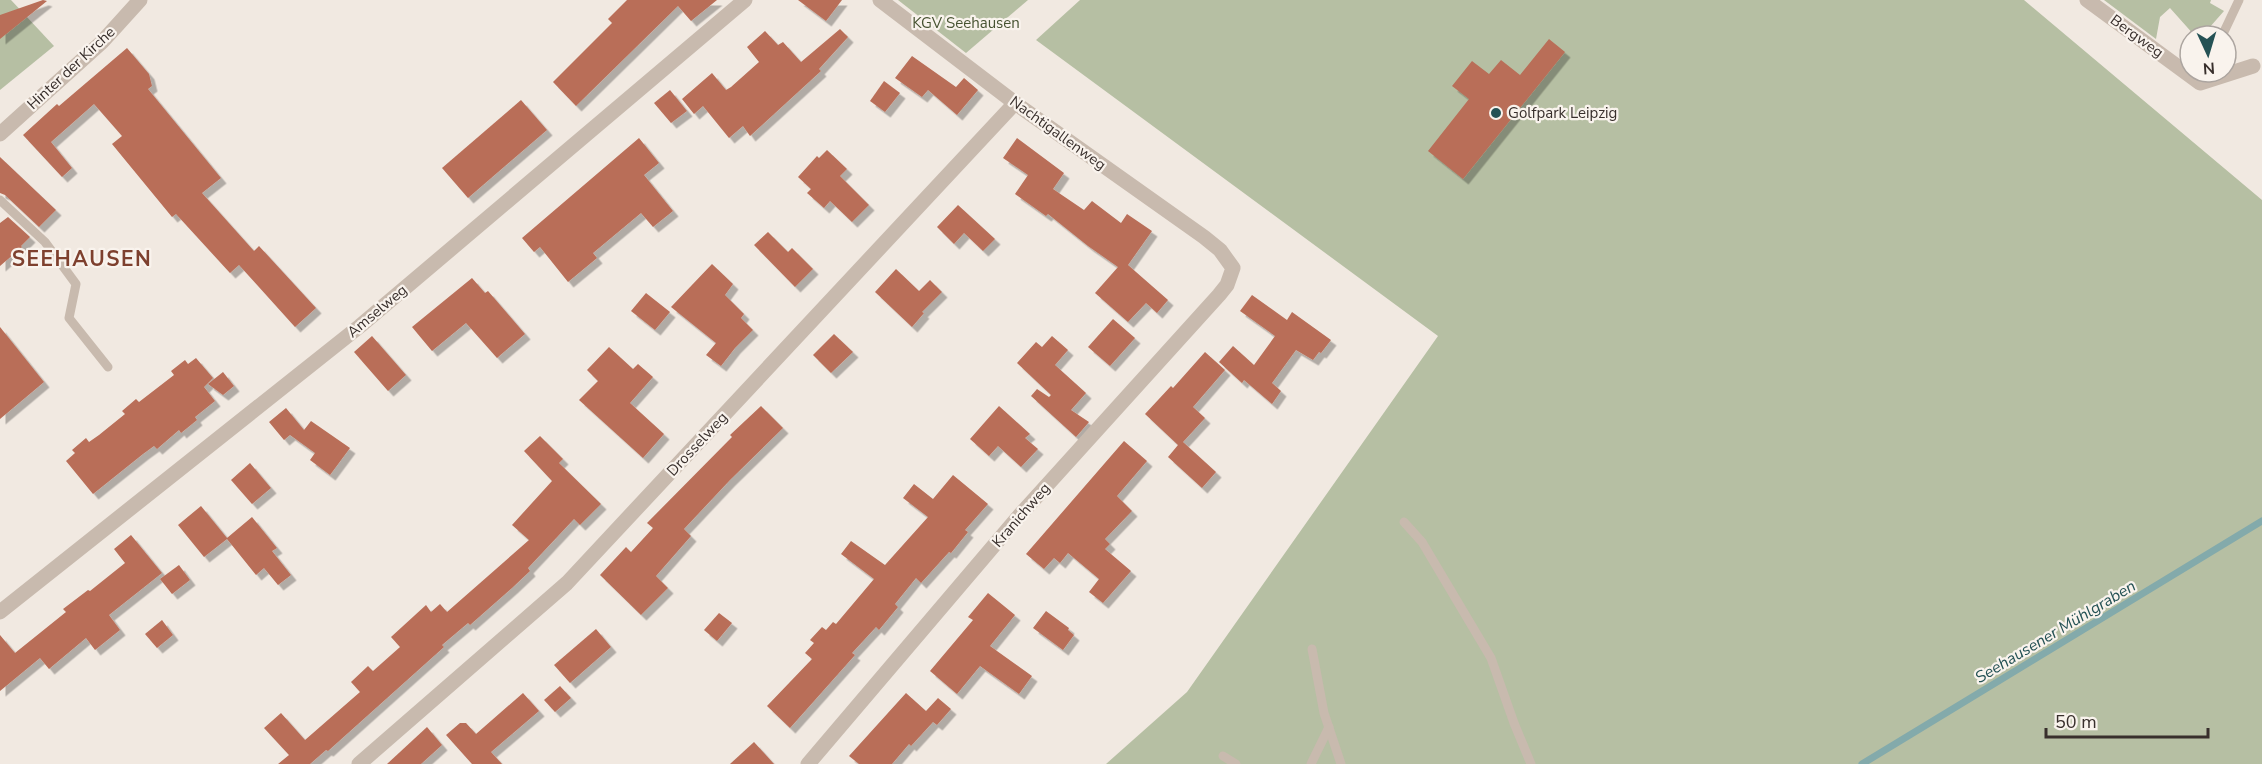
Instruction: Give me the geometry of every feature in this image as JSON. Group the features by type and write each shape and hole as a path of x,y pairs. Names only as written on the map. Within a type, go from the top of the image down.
{"street":[{"name":"Hinter der Kirche","path":"0,134 102,42 140,0"},
{"name":"Amselweg","path":"0,612 360,326 745,0"},
{"name":"Nachtigallenweg","path":"880,0 1015,103 1204,237 1220,250 1233,268"},
{"name":"Bergweg","path":"2087,0 2178,60"},
{"name":"Bergweg","path":"2238,69 2253,66"},
{"name":"Drosselweg","path":"359,764 567,583 1015,103"},
{"name":"Kranichweg","path":"808,764 1019,516 1219,295 1227,285 1233,268"}],"lane":[{"path":"2228,24 2239,0"},
{"path":"0,200 45,242 76,284 69,318 108,367"},
{"path":"1404,522 1422,542 1491,658 1531,764"},
{"path":"1312,649 1329,727 1341,764"},
{"path":"1311,764 1329,727"},
{"path":"1223,756 1236,764"}],"green space":[{"path":"0,0 11,0 54,46 0,90"},
{"name":"KGV Seehausen","path":"898,0 1028,0 966,53"},
{"name":"Golfpark Leipzig","path":"1080,0 2024,0 2262,200 2262,764 1106,764 1187,692 1438,336 1036,40"},
{"path":"2104,0 2211,0 2210,3 2224,11 2213,24 2184,24 2170,8 2160,17 2156,39"}],"building":[{"path":"43,0 47,1 0,39 0,15"},
{"path":"627,0 717,0 691,21 678,6 576,106 553,82 612,23 608,19"},
{"path":"798,0 842,0 826,21"},
{"path":"840,29 848,37 819,69 821,71 750,136 743,126 729,138 703,106 694,114 682,99 712,73 726,90 731,87 759,62 747,47 765,31 778,45 783,42 801,62"},
{"path":"1549,39 1565,52 1463,179 1428,151 1469,99 1452,86 1472,61 1489,74 1501,60 1520,75"},
{"path":"127,48 149,74 152,86 148,89 221,178 202,193 254,251 259,246 316,308 295,327 239,265 230,273 176,214 172,217 112,144 122,136 94,104 51,142 72,168 62,177 23,135 57,104 59,106"},
{"path":"912,56 956,87 964,78 978,90 957,115 928,90 922,97 895,78"},
{"path":"884,81 900,93 885,112 870,101"},
{"path":"670,90 687,111 671,123 654,103"},
{"path":"521,100 547,130 468,198 442,168"},
{"path":"639,138 659,163 644,175 673,211 653,227 641,213 593,253 597,258 568,282 540,247 534,252 522,238"},
{"path":"1017,138 1064,173 1053,189 1084,210 1092,201 1121,223 1127,214 1152,231 1128,265 1168,300 1157,313 1146,303 1128,322 1095,293 1118,267 1048,214 1046,216 1015,194 1028,175 1003,158"},
{"path":"827,150 847,169 840,176 869,205 852,222 830,201 824,208 807,193 811,189 798,177 817,156 819,158"},
{"path":"0,157 56,210 39,227 0,193"},
{"path":"958,205 995,239 983,251 964,233 954,244 937,227"},
{"path":"8,217 30,237 0,266 0,223"},
{"path":"768,232 788,252 792,248 813,269 795,287 754,245"},
{"path":"712,264 733,284 725,295 744,314 741,318 753,330 721,366 706,355 716,343 671,307"},
{"path":"896,269 919,291 930,280 942,292 922,312 924,313 912,327 875,292"},
{"path":"472,278 485,293 488,291 525,334 497,358 466,323 432,351 412,327"},
{"path":"646,293 670,312 655,330 631,311"},
{"path":"1252,295 1287,320 1292,312 1331,340 1313,360 1296,350 1272,383 1281,391 1272,404 1244,380 1242,383 1219,362 1233,346 1254,365 1275,336 1240,311"},
{"path":"1113,319 1135,338 1110,366 1088,347"},
{"path":"0,327 44,382 0,419"},
{"path":"834,334 853,352 831,373 813,355"},
{"path":"372,336 406,375 388,391 354,352"},
{"path":"1052,336 1068,350 1055,365 1086,393 1071,410 1089,422 1076,437 1031,396 1037,389 1049,397 1051,395 1017,363 1036,342 1042,347"},
{"path":"609,347 633,369 638,364 653,377 630,403 664,434 643,458 579,400 598,381 587,370"},
{"path":"1205,352 1225,370 1193,407 1205,418 1183,442 1216,472 1202,488 1168,457 1178,445 1145,414 1171,386 1173,388"},
{"path":"196,358 213,378 204,387 215,401 195,417 197,420 181,433 179,430 157,449 154,446 93,494 66,461 75,453 72,450 86,438 89,442 99,435 125,414 122,411 136,399 139,402 174,375 171,371 185,360 188,364"},
{"path":"223,372 234,386 223,395 208,384"},
{"path":"761,406 783,428 684,529 691,536 656,576 668,588 641,615 600,575 626,547 631,552 653,528 647,523 732,437 730,435"},
{"path":"999,406 1030,434 1025,438 1038,449 1021,467 998,446 989,456 970,439"},
{"path":"286,408 304,430 311,421 350,448 330,475 310,460 315,453 290,435 284,440 269,422"},
{"path":"540,436 563,459 559,463 601,504 580,525 574,519 528,568 530,571 512,588 470,625 468,623 442,645 444,647 328,751 326,750 310,764 278,764 289,755 264,728 281,713 305,740 360,692 351,682 368,666 373,671 400,647 391,637 426,605 431,612 440,604 447,612 529,540 512,525 552,481 524,451"},
{"path":"1124,441 1147,461 1117,496 1132,511 1105,539 1110,544 1105,549 1131,571 1103,603 1089,592 1099,579 1068,553 1060,563 1054,558 1044,569 1026,554"},
{"path":"250,463 271,488 252,504 231,480"},
{"path":"953,475 988,504 965,530 968,532 951,553 949,552 921,583 916,578 895,604 898,607 879,630 876,627 852,653 855,655 790,728 767,706 812,659 805,653 814,643 810,640 822,627 826,630 833,622 836,624 874,579 841,554 851,541 885,565 928,517 903,498 914,484 933,499"},
{"path":"201,506 227,538 252,517 277,548 272,551 291,575 278,585 264,568 256,575 227,539 204,557 178,525"},
{"path":"131,535 162,573 109,615 120,630 95,650 86,638 49,669 40,658 0,691 0,635 15,653 66,612 63,609 125,563 114,549"},
{"path":"179,565 190,580 172,594 160,579"},
{"path":"988,593 1015,615 990,646 1032,676 1019,694 980,666 957,694 930,671 973,620 968,617"},
{"path":"1046,611 1069,628 1068,630 1074,635 1063,650 1033,628"},
{"path":"719,613 732,623 717,641 704,630"},
{"path":"162,620 173,635 157,648 145,634"},
{"path":"596,629 611,647 570,683 554,665"},
{"path":"560,686 571,698 555,712 544,700"},
{"path":"523,693 539,711 491,752 502,764 472,764 446,735 460,723 466,723 476,734"},
{"path":"906,693 926,711 938,698 951,709 937,725 933,722 911,746 909,744 892,764 859,764 849,756"},
{"path":"427,727 442,745 421,764 387,764"},
{"path":"754,742 774,764 730,764"}],"waterway":[{"name":"Seehausener Mühlgraben","path":"1862,764 2262,521"}],"place":[{"name":"Golfpark Leipzig","path":"1496,113"}],"district":[{"name":"SEEHAUSEN","path":"82,259"}]}
